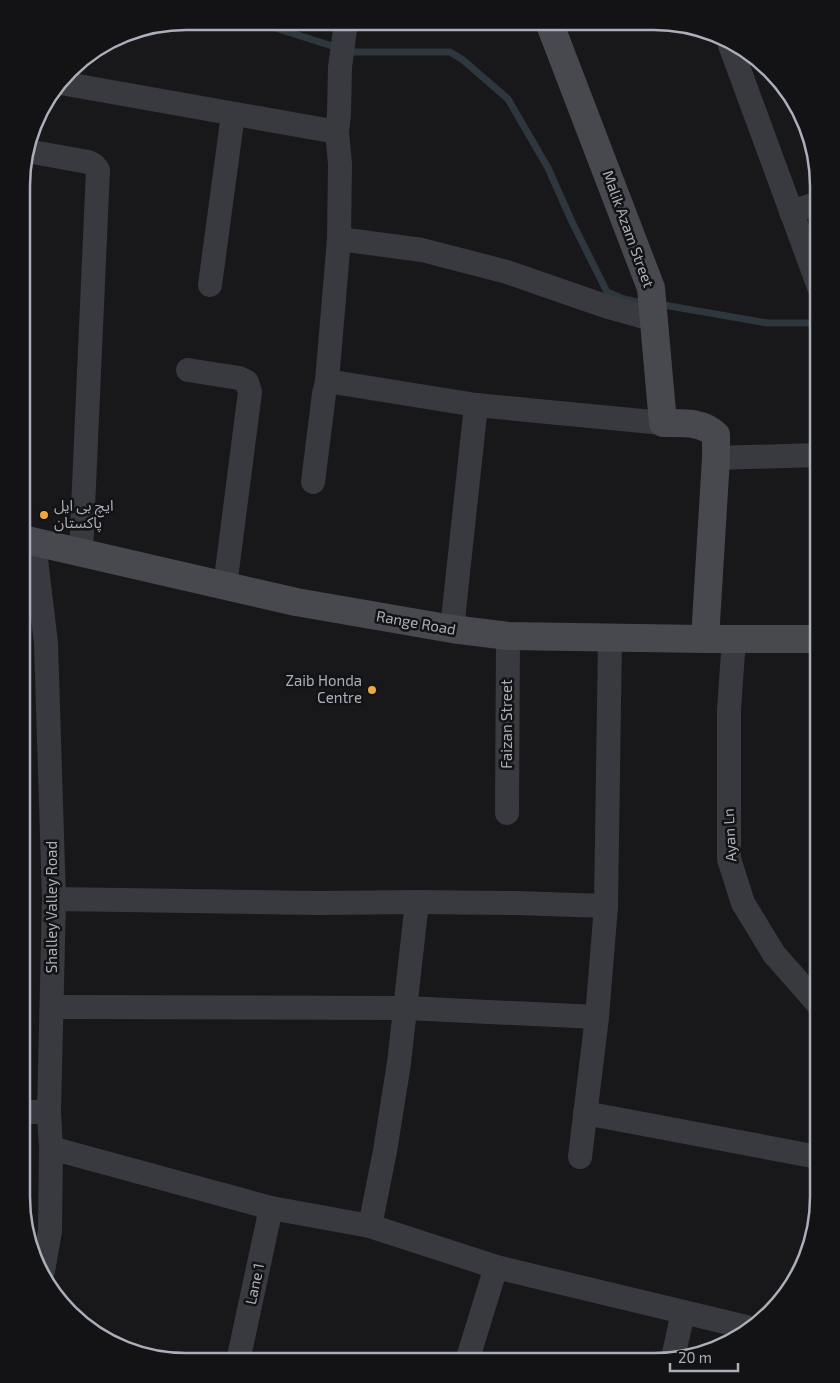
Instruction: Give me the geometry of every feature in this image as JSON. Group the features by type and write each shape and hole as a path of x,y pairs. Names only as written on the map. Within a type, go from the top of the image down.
{"main road":[{"name":"Malik Azam Street","path":"552,30 653,307 662,422"},
{"path":"662,422 696,424 710,428 716,435 705,639"},
{"name":"Range Road","path":"30,541 296,602 452,629 508,636 810,639"}],"street":[{"path":"313,482 327,381 339,239 340,164 337,132 340,67 345,30"},
{"path":"732,51 810,263"},
{"path":"68,84 337,132"},
{"path":"210,285 233,114"},
{"path":"34,152 88,162 98,170 81,553"},
{"path":"791,212 810,206"},
{"path":"339,239 422,250 507,272 605,306 653,307"},
{"path":"188,370 239,378 247,382 250,392 225,586"},
{"path":"327,381 476,405 662,422"},
{"path":"452,629 476,405"},
{"path":"716,458 810,455"},
{"name":"Shalley Valley Road","path":"30,552 46,643 54,899 49,1112 51,1148 50,1231 45,1262"},
{"name":"Faizan Street","path":"507,813 508,636"},
{"path":"580,1157 597,1017 606,906 610,638"},
{"name":"Ayan Ln","path":"734,639 729,708 729,859 742,903 774,954 810,995"},
{"path":"54,899 318,903 516,903 606,906"},
{"path":"370,1226 386,1151 406,1008 417,902"},
{"path":"52,1007 406,1008 597,1017"},
{"path":"30,1112 49,1112"},
{"path":"585,1113 810,1155"},
{"path":"51,1148 271,1208 370,1226 496,1267 741,1326"},
{"name":"Lane 1","path":"240,1353 271,1208"},
{"path":"469,1353 496,1267"},
{"path":"674,1352 683,1312"}],"waterway":[{"path":"282,30 351,52 450,52 463,60 508,99 548,168 607,292 624,299 647,304"},
{"path":"658,304 767,323 810,323"}],"place":[{"name":"ایچ بی ایل پاکستان","path":"44,515"},
{"name":"Zaib Honda Centre","path":"372,690"}]}
